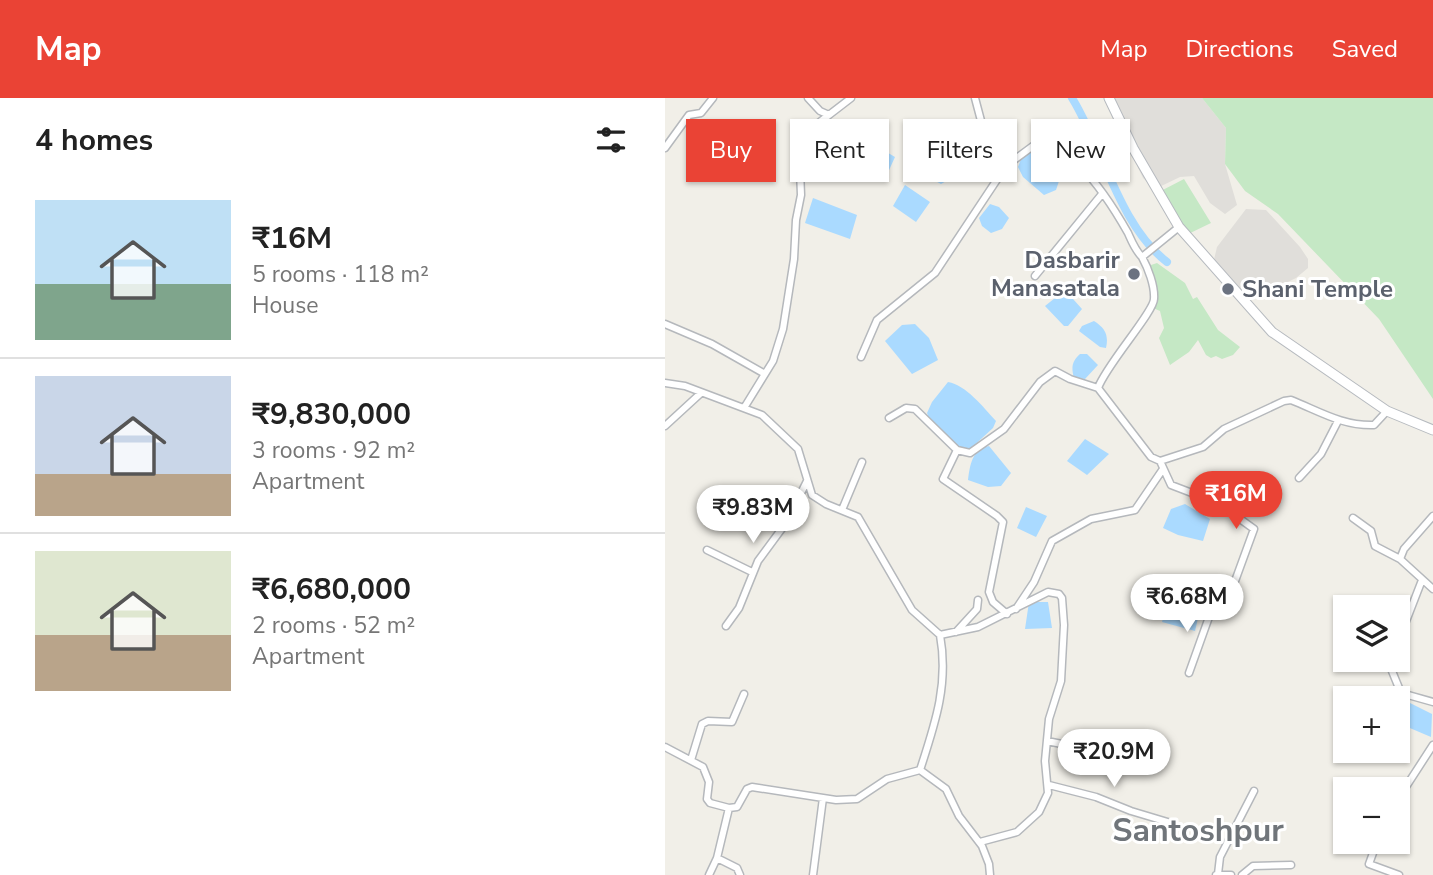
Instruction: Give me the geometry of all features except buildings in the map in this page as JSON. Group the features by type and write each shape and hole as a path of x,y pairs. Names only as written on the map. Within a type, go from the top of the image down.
{"main road":[{"path":"1109,98 1133,148 1179,227 1272,332 1387,411 1433,430"}],"street":[{"path":"665,148 689,115 701,113 713,98"},
{"path":"808,98 820,111 829,115"},
{"path":"744,408 778,349 790,291 796,220 801,195 799,145 812,128 851,98"},
{"path":"975,98 981,119"},
{"path":"1017,158 1037,143 1049,145 1071,157 1102,194 1144,256 1155,300 1149,313 1116,356 1098,388"},
{"path":"861,357 877,320 935,273 995,182"},
{"path":"1035,276 1102,194"},
{"path":"1144,256 1179,227"},
{"path":"665,324 712,344 765,374"},
{"path":"889,418 906,408 915,409 957,450 970,453 997,436 1050,372 1055,370 1070,379 1098,388 1151,457 1162,465 1171,485 1218,503 1253,527 1230,599 1223,604 1214,603 1192,592 1171,589"},
{"path":"665,383 685,386 772,421 793,442 804,463 812,495 856,515 861,520 912,610 940,635 940,711 920,770"},
{"path":"665,426 701,393"},
{"path":"1015,610 1034,582 1052,541 1091,519 1135,510 1162,465 1203,447 1224,429 1291,400 1338,421 1374,425 1387,411"},
{"path":"1299,478 1321,454 1338,421"},
{"path":"957,450 943,479 1003,523 989,592 993,602 1007,614"},
{"path":"842,510 862,462"},
{"path":"726,626 739,608 758,561 786,523 807,481"},
{"path":"1400,559 1404,549 1433,516"},
{"path":"1353,518 1371,531 1375,546 1400,559 1433,589"},
{"path":"707,550 753,572"},
{"path":"1410,611 1422,580"},
{"path":"940,635 978,627 1048,592 1059,594 1062,598 1065,625 1061,681 1051,711 1047,741 1045,761 1049,785 1046,801 1017,832 982,847"},
{"path":"955,632 977,609 978,600"},
{"path":"1189,673 1214,603"},
{"path":"1392,672 1401,693 1433,702"},
{"path":"691,760 702,724 708,721 732,722 744,694"},
{"path":"1047,741 1144,761"},
{"path":"1410,780 1433,745"},
{"path":"665,747 698,763 707,773 706,795 710,803 729,808 737,807 747,789 752,787 823,798 857,799 887,779 920,770"},
{"path":"920,770 946,789 959,816 982,847 990,875"},
{"path":"1049,785 1096,797 1171,823"},
{"path":"1231,875 1217,874 1220,857 1254,791"},
{"path":"813,875 823,798"},
{"path":"709,875 717,858 729,808"},
{"path":"1373,854 1369,864 1399,875"},
{"path":"717,858 737,868 740,875"},
{"path":"1242,875 1253,866 1291,865"}],"shaded area":[{"path":"1104,98 1202,98 1226,128 1225,164 1237,205 1225,214 1210,203 1194,176 1180,177 1155,189 1143,178 1130,151 1130,119 1114,119"},
{"path":"1246,209 1266,210 1308,259 1308,268 1296,278 1247,302 1213,264 1217,247"}],"green space":[{"path":"1202,98 1433,98 1433,399 1379,319 1278,214 1245,191 1225,164 1226,128"},
{"path":"1184,179 1211,223 1182,237 1155,194"},
{"path":"1157,263 1185,283 1193,299 1197,297 1218,330 1240,347 1233,355 1222,359 1216,356 1211,358 1206,355 1198,340 1189,352 1170,365 1159,338 1164,328 1160,311 1153,308 1158,298 1150,270 1151,265"}],"water":[{"path":"1031,151 1031,182 1059,182 1056,190 1044,195 1023,177 1018,167 1021,159"},
{"path":"889,153 895,157 889,170"},
{"path":"905,185 930,202 916,222 893,206"},
{"path":"813,198 857,215 850,239 805,223"},
{"path":"990,204 999,207 1009,218 1002,229 991,233 982,226 979,218"},
{"path":"1065,290 1082,309 1068,326 1064,326 1045,306"},
{"path":"1094,321 1105,332 1106,348 1100,347 1079,331 1082,326"},
{"path":"915,324 929,338 938,360 912,374 885,341 902,325"},
{"path":"1080,354 1087,354 1098,365 1085,379 1074,378 1073,374 1072,367"},
{"path":"948,382 968,392 996,421 993,428 968,451 944,436 927,413"},
{"path":"1085,439 1109,454 1087,475 1067,461"},
{"path":"989,446 1011,473 1001,486 988,487 968,480 975,454"},
{"path":"1185,504 1210,519 1203,541 1163,528 1171,509"},
{"path":"1026,507 1047,516 1036,537 1017,528"},
{"path":"1177,598 1200,610 1195,631 1162,622 1168,601"},
{"path":"1029,602 1048,602 1052,628 1025,629"},
{"path":"1410,703 1432,714 1431,737 1410,728"}],"waterway":[{"path":"1072,98 1136,228 1167,262"}],"place":[{"name":"Dasbarir Manasatala","path":"1134,274"},
{"name":"Shani Temple","path":"1228,289"}],"district":[{"name":"Santoshpur","path":"1198,830"}]}
